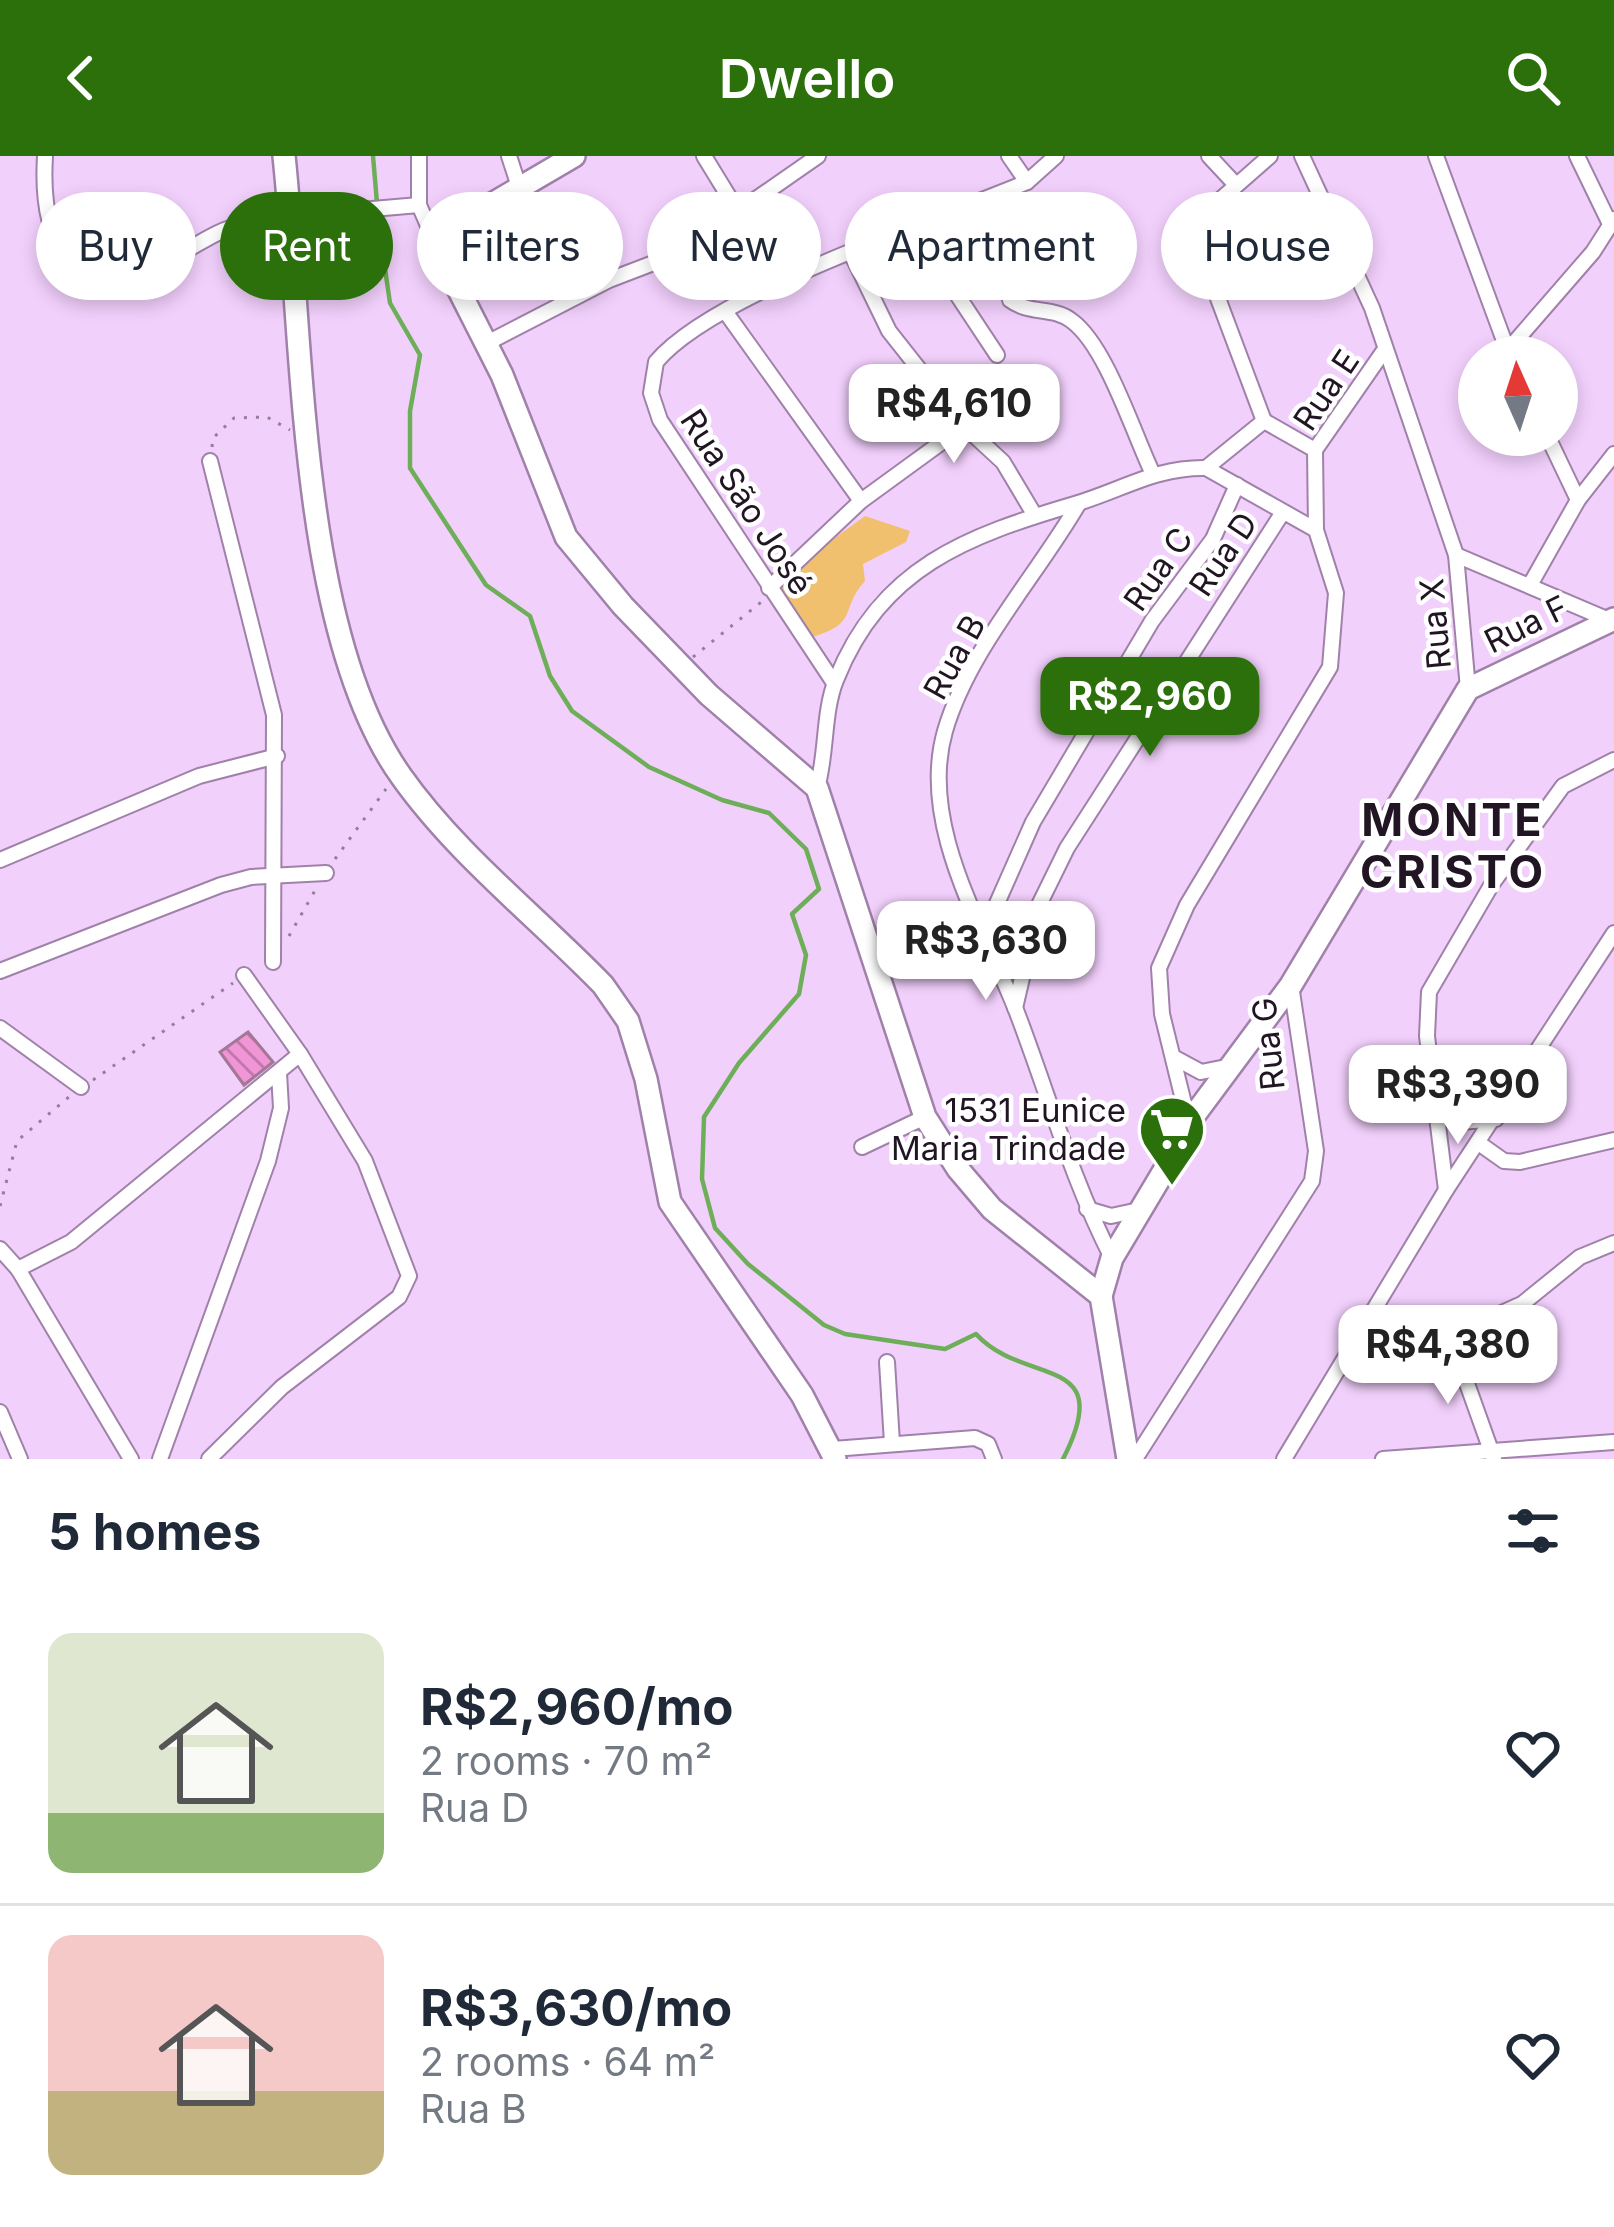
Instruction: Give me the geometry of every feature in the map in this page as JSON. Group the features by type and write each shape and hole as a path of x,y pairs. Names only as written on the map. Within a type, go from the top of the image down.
{"main road":[{"path":"284,156 288,192"},
{"path":"516,192 574,156"},
{"path":"298,300 330,597 369,722 401,777 603,985 628,1021 646,1079 670,1202 834,1454"},
{"path":"465,300 487,343 566,537 623,607 817,788 925,1117 992,1209 1101,1296"},
{"name":"Rua F","path":"1468,688 1611,620"},
{"name":"Rua G","path":"1291,985 1468,688"},
{"path":"1132,1459 1101,1296 1112,1258 1188,1128 1291,985"}],"street":[{"path":"45,156 50,232 56,245 90,270 138,269 220,232"},
{"path":"419,156 419,192"},
{"path":"509,156 520,190"},
{"path":"704,156 726,192"},
{"path":"764,192 818,156"},
{"path":"1009,156 1027,182"},
{"name":"Rua São José","path":"1002,192 1027,182 1056,156"},
{"path":"1209,156 1236,185"},
{"path":"1270,156 1236,185 1202,225 1198,252 1264,422 1315,450"},
{"name":"Rua X","path":"1302,156 1372,308 1383,352 1456,555 1468,688"},
{"path":"1436,156 1501,336"},
{"path":"1523,336 1593,252 1612,221 1577,156"},
{"name":"Rua São José","path":"834,682 660,420 651,393 656,362 667,349 727,314 845,258"},
{"path":"487,343 647,265"},
{"path":"874,300 889,331 964,426 1003,462 1034,514"},
{"path":"961,300 997,355"},
{"path":"1010,300 1030,312 1068,317 1090,339 1152,472"},
{"path":"727,314 861,501"},
{"name":"Rua E","path":"1188,1128 1158,983 1164,953 1330,667 1336,592 1316,530 1315,450 1383,352"},
{"path":"1206,468 1264,422"},
{"path":"771,590 861,501 964,426"},
{"path":"1530,585 1578,500 1614,454"},
{"path":"1557,456 1578,500"},
{"path":"210,461 274,716 278,756 273,962"},
{"path":"817,788 834,682 890,589 926,561 1034,514 1079,503 1152,472 1206,468 1316,530"},
{"name":"Rua C","path":"983,935 1033,822 1152,622 1213,539 1238,484"},
{"name":"Rua B","path":"1079,503 978,659 944,734 940,787 946,823 983,935 1015,1008 1087,1209 1112,1258"},
{"name":"Rua D","path":"1015,1008 1039,905 1066,848 1283,512"},
{"name":"Rua X","path":"1456,555 1611,620"},
{"path":"0,860 199,776 278,756"},
{"path":"1446,1190 1426,1014 1444,961 1525,834 1563,786 1614,760"},
{"path":"0,971 221,885 326,873"},
{"path":"1284,1459 1446,1190 1614,934"},
{"path":"209,1459 282,1387 399,1298 409,1276 365,1161 300,1054 244,975"},
{"name":"Rua G","path":"1132,1459 1312,1181 1316,1150 1291,985"},
{"path":"0,1028 81,1088"},
{"path":"17,1269 71,1242 300,1054"},
{"path":"1172,1054 1185,1068 1201,1072 1232,1066"},
{"path":"160,1459 268,1161 281,1108 279,1073"},
{"path":"1434,1108 1461,1122 1496,1119"},
{"path":"862,1147 925,1117"},
{"path":"1480,1144 1504,1161 1520,1162 1614,1140"},
{"path":"1087,1209 1111,1216 1138,1210"},
{"path":"0,1249 17,1269 131,1459"},
{"path":"1344,1366 1450,1336 1522,1304 1580,1257 1612,1251"},
{"path":"1450,1336 1491,1454"},
{"path":"887,1362 892,1443"},
{"path":"0,1412 20,1459"},
{"path":"834,1454 892,1443 975,1438 988,1444 994,1459"},
{"path":"1383,1459 1609,1442 1611,1459"}],"path":[{"path":"210,461 213,438 234,418 267,417 295,433 310,430"},
{"path":"682,666 771,590"},
{"path":"273,962 380,794 401,777"},
{"path":"0,1207 16,1141 81,1088 244,975"}],"shaded area":[{"path":"865,516 910,531 906,542 863,564 865,581 843,621 812,637 779,586 799,564"}],"building":[{"path":"248,1032 273,1062 244,1085 220,1052"}],"waterway":[{"path":"373,156 376,192"},
{"path":"390,300 420,355 410,411 410,468 486,585 530,616 550,676 572,711 649,767 722,800 769,813 806,849 819,889 792,914 806,955 799,994 739,1063 704,1117 702,1179 715,1228 748,1264 824,1325 845,1334 945,1349 976,1334 996,1350 1058,1376 1072,1386 1079,1402 1077,1425 1063,1459"}],"place":[{"name":"1531 Eunice Maria Trindade","path":"1172,1188"}],"district":[{"name":"MONTE CRISTO","path":"1453,846"}]}
